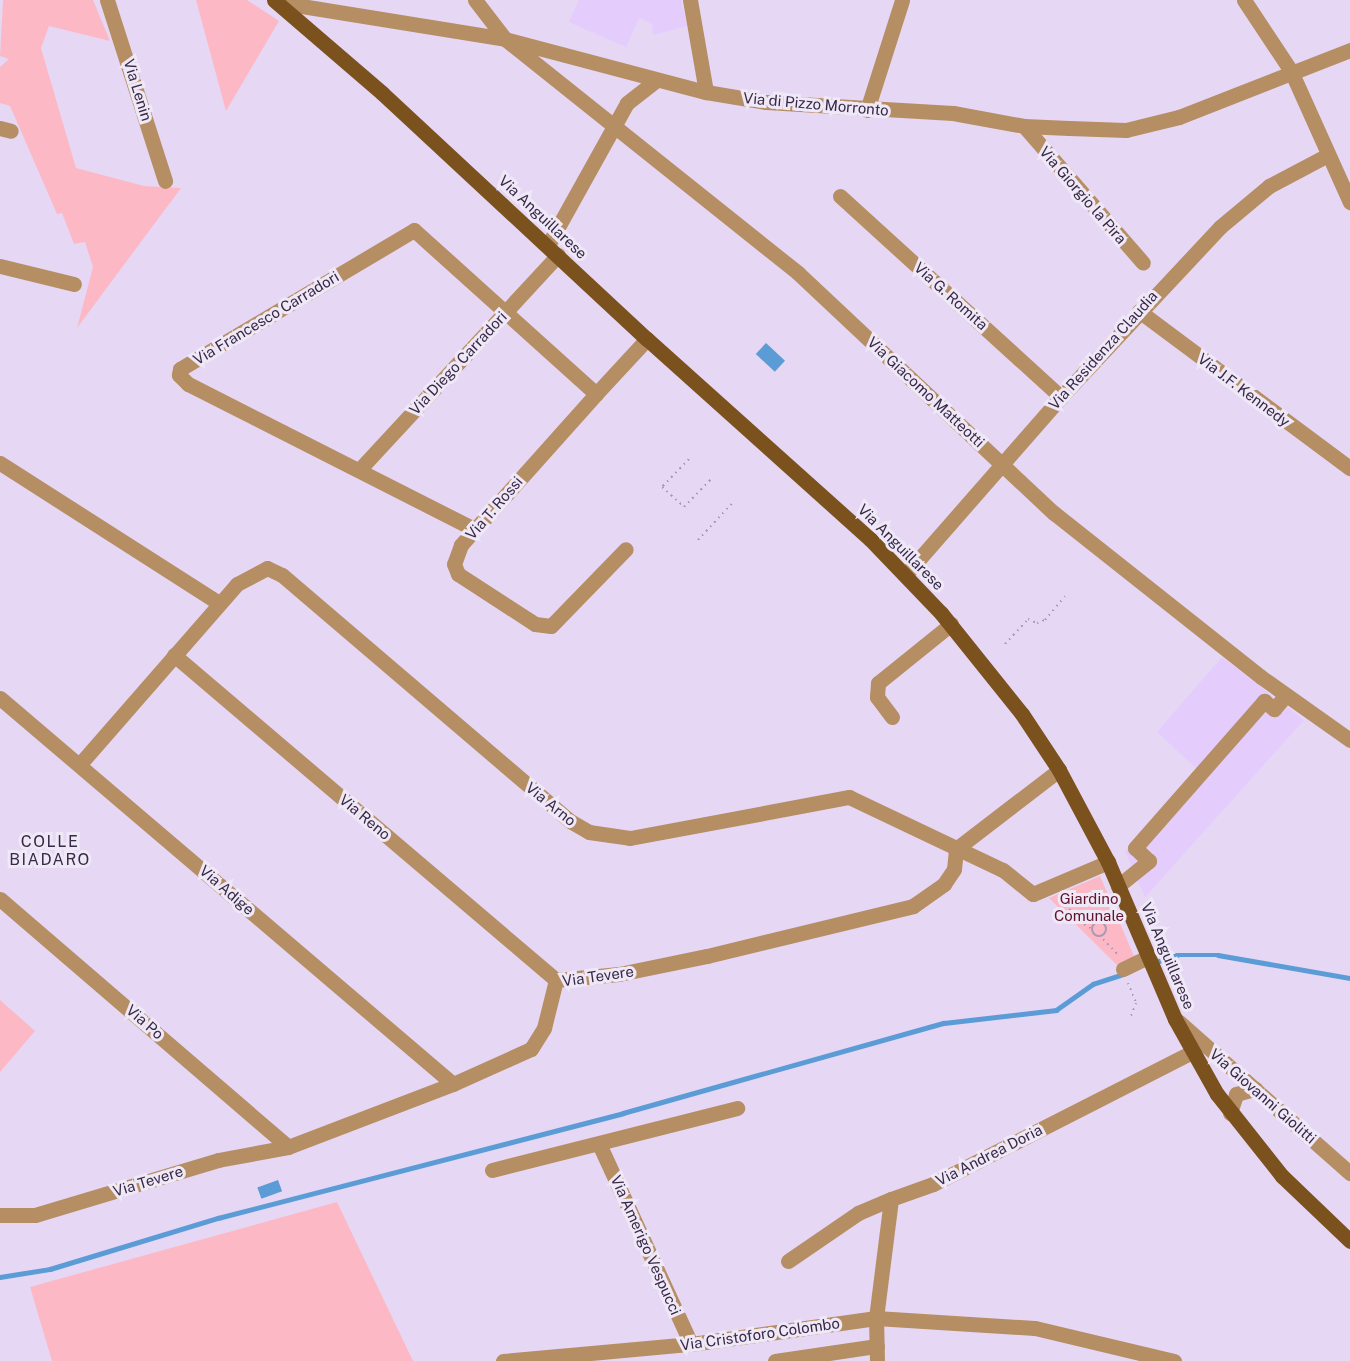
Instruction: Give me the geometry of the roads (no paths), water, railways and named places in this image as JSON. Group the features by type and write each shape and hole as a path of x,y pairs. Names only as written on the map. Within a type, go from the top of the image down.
{"main road":[{"name":"Via Anguillarese","path":"275,1 553,250 646,339 906,574 951,624 1015,705 1059,770 1108,862 1175,1019 1192,1052 1230,1113 1282,1176 1350,1240"}],"street":[{"name":"Via Lenin","path":"107,0 165,181"},
{"name":"Via Giacomo Matteotti","path":"475,0 505,39 798,273 1054,513 1286,694 1350,740"},
{"path":"690,0 706,92"},
{"path":"867,110 902,0"},
{"path":"1244,0 1291,71 1326,156 1350,202"},
{"name":"Via di Pizzo Morronto","path":"275,1 505,39 706,92 766,102 867,110 952,113 1023,126 1126,130 1179,117 1291,71 1350,50"},
{"name":"Via Diego Carradori","path":"359,470 505,312 553,250 627,102 656,80"},
{"name":"Via Giorgio la Pira","path":"1023,126 1143,263"},
{"name":"Via Residenza Claudia","path":"906,574 1139,311 1238,210 1269,186 1326,156"},
{"name":"Via G. Romita","path":"840,196 1061,397"},
{"name":"Via Francesco Carradori","path":"474,529 188,384 179,375 180,369 414,230 505,312"},
{"path":"0,266 74,284"},
{"name":"Via J.F. Kennedy","path":"1139,311 1350,468"},
{"path":"505,312 596,394"},
{"name":"Via T. Rossi","path":"626,549 558,623 544,627 466,583 458,574 456,554 474,529 646,339"},
{"path":"0,463 219,603 80,764"},
{"name":"Via Arno","path":"219,603 247,576 274,570 570,821 589,832 630,838 849,797 956,849"},
{"path":"892,717 877,697 878,682 951,624"},
{"name":"Via Reno","path":"174,655 556,980"},
{"path":"1118,886 1149,861 1135,848 1264,701 1274,709 1286,694"},
{"name":"Via Adige","path":"0,698 453,1084"},
{"path":"1059,770 956,849 1003,870 1033,894 1054,887 1108,862"},
{"name":"Via Tevere","path":"0,1215 35,1215 218,1160 288,1147 453,1084 531,1049 544,1028 556,980 630,972 896,912 944,884 954,869 956,849"},
{"name":"Via Po","path":"0,899 288,1147"},
{"path":"1123,969 1148,957"},
{"name":"Via Giovanni Giolitti","path":"1175,1019 1350,1173"},
{"name":"Via Andrea Doria","path":"788,1261 858,1213 933,1184 1192,1052"},
{"path":"1230,1113 1236,1094 1255,1089"},
{"path":"492,1170 600,1146 737,1108"},
{"name":"Via Amerigo Vespucci","path":"600,1146 691,1344"},
{"path":"776,1361 877,1354 876,1318 891,1199"},
{"name":"Via Cristoforo Colombo","path":"502,1361 573,1359 876,1318 1035,1329 1174,1361"}],"water":[{"path":"766,343 785,361 775,372 756,354"},
{"path":"278,1180 282,1191 261,1199 257,1188"}],"waterway":[{"path":"1153,963 1177,955 1218,955 1350,978"},
{"path":"0,1277 50,1269 218,1218 623,1113 944,1023 1056,1010 1093,984 1123,974"}],"district":[{"name":"COLLE BIADARO","path":"50,851"}],"park label":[{"name":"Giardino Comunale","path":"1089,906"}]}
